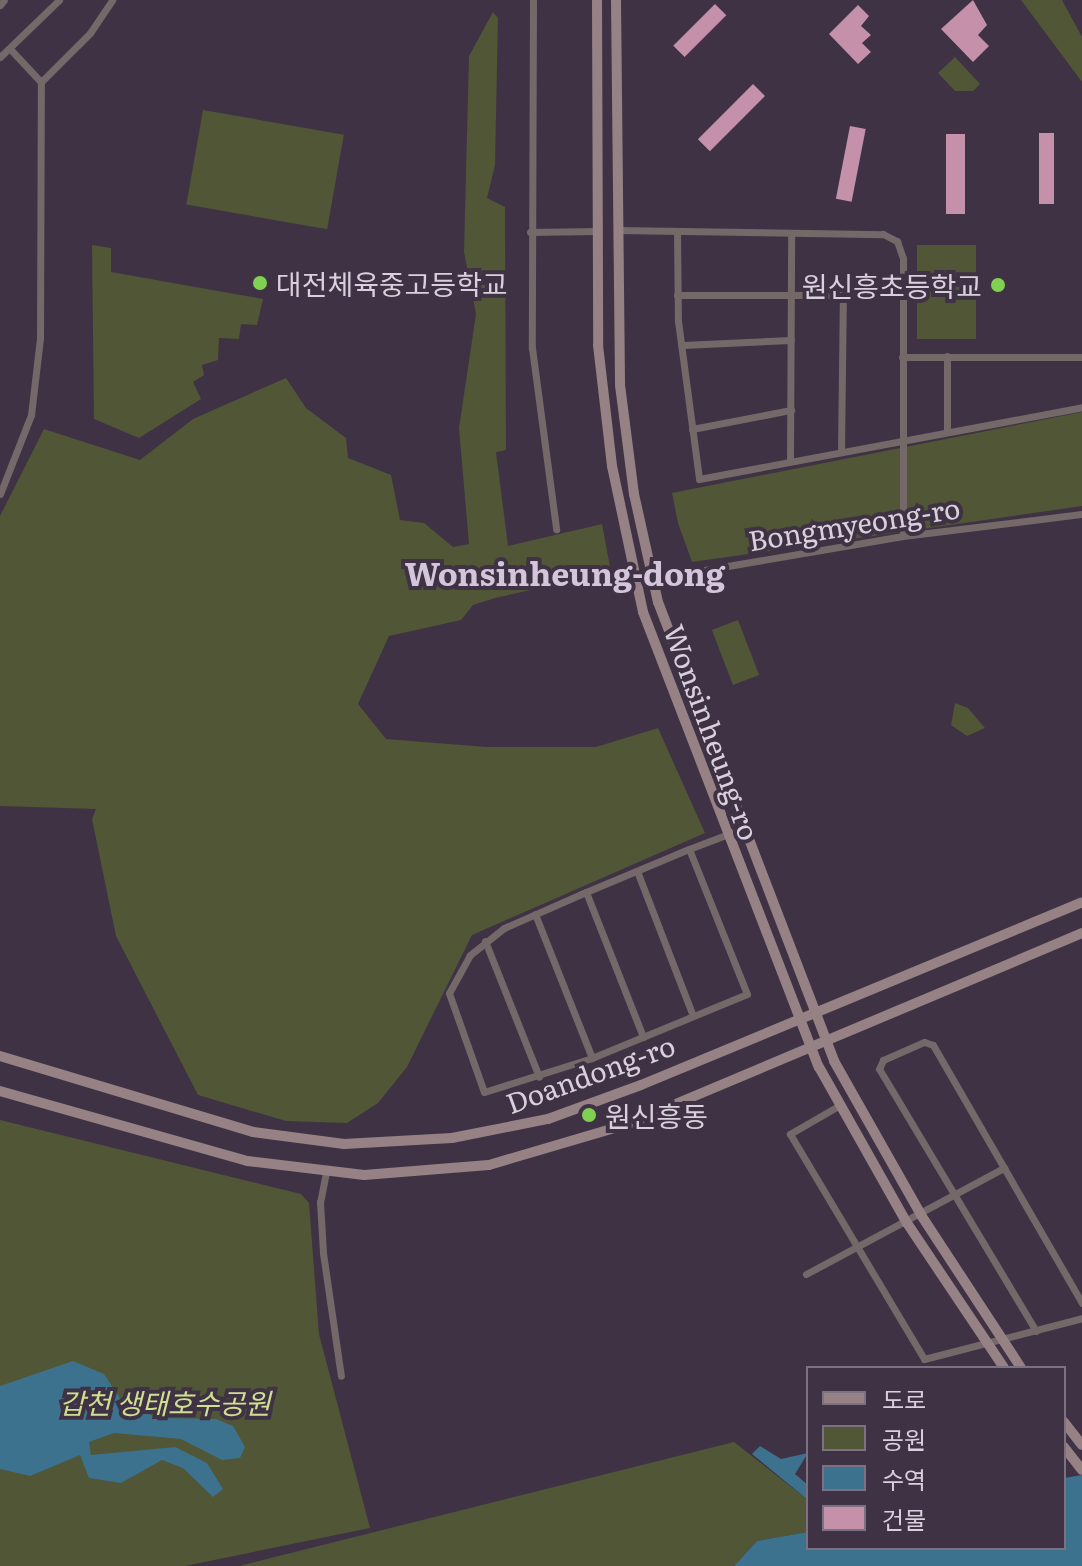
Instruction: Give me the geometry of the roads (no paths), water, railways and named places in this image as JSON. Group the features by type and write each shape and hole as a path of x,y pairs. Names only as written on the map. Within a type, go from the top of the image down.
{"street":[{"path":"0,5 4,0"},
{"path":"0,57 12,51 59,0"},
{"path":"41,82 90,33 112,0"},
{"path":"533,0 532,348 556,529"},
{"name":"Wonsinheung-ro","path":"597,0 596,231 606,429 634,582 726,835 810,1047 907,1223 1002,1366"},
{"name":"Wonsinheung-ro","path":"616,0 615,229 623,423 652,579 675,655 825,1040 921,1215 1000,1341 1019,1366"},
{"path":"0,494 25,437 37,379 41,82 12,51"},
{"path":"615,229 891,236 902,248 903,536"},
{"path":"530,232 596,231"},
{"path":"677,231 677,295 699,479 1082,407"},
{"path":"790,460 791,233"},
{"path":"677,295 903,295"},
{"path":"841,451 843,295"},
{"path":"683,345 791,340"},
{"path":"947,356 947,432"},
{"path":"902,357 1082,357"},
{"path":"692,429 791,410"},
{"name":"Bongmyeong-ro","path":"634,582 903,536 1082,514"},
{"path":"689,849 747,994 592,1058 484,1092 449,993 485,941 535,914 689,849 726,835"},
{"path":"637,871 693,1016"},
{"path":"586,892 643,1037"},
{"name":"Doandong-ro","path":"0,1056 253,1132 344,1144 401,1143 548,1119 1082,902"},
{"path":"535,914 592,1058"},
{"name":"Doandong-ro","path":"0,1091 247,1161 364,1175 489,1165 575,1144 1082,933"},
{"path":"485,941 539,1077"},
{"path":"1036,1331 879,1069 883,1060 924,1042 933,1045 1082,1303"},
{"path":"840,1105 790,1134 924,1359 1082,1318"},
{"path":"806,1274 857,1250 1004,1168"},
{"path":"326,1172 320,1202 323,1253 341,1376"},
{"path":"1066,1425 1082,1445"},
{"path":"1066,1450 1082,1470"}],"water":[{"path":"73,1361 104,1374 125,1406 160,1418 216,1419 233,1426 245,1447 240,1458 222,1460 181,1439 114,1433 89,1442 91,1455 175,1447 207,1463 223,1489 213,1497 183,1468 162,1460 121,1483 89,1478 80,1455 30,1476 0,1469 0,1386"},
{"path":"760,1446 781,1459 806,1453 795,1474 806,1483 806,1498 752,1454"},
{"path":"1082,1475 1082,1566 734,1566 757,1541 806,1532 806,1550 1066,1550 1066,1478"}],"place":[{"name":"대전체육중고등학교","path":"260,283"},
{"name":"원신흥초등학교","path":"998,285"},
{"name":"원신흥동","path":"589,1115"}],"district":[{"name":"Wonsinheung-dong","path":"565,572"}],"park label":[{"name":"갑천 생태호수공원","path":"165,1402"}]}
